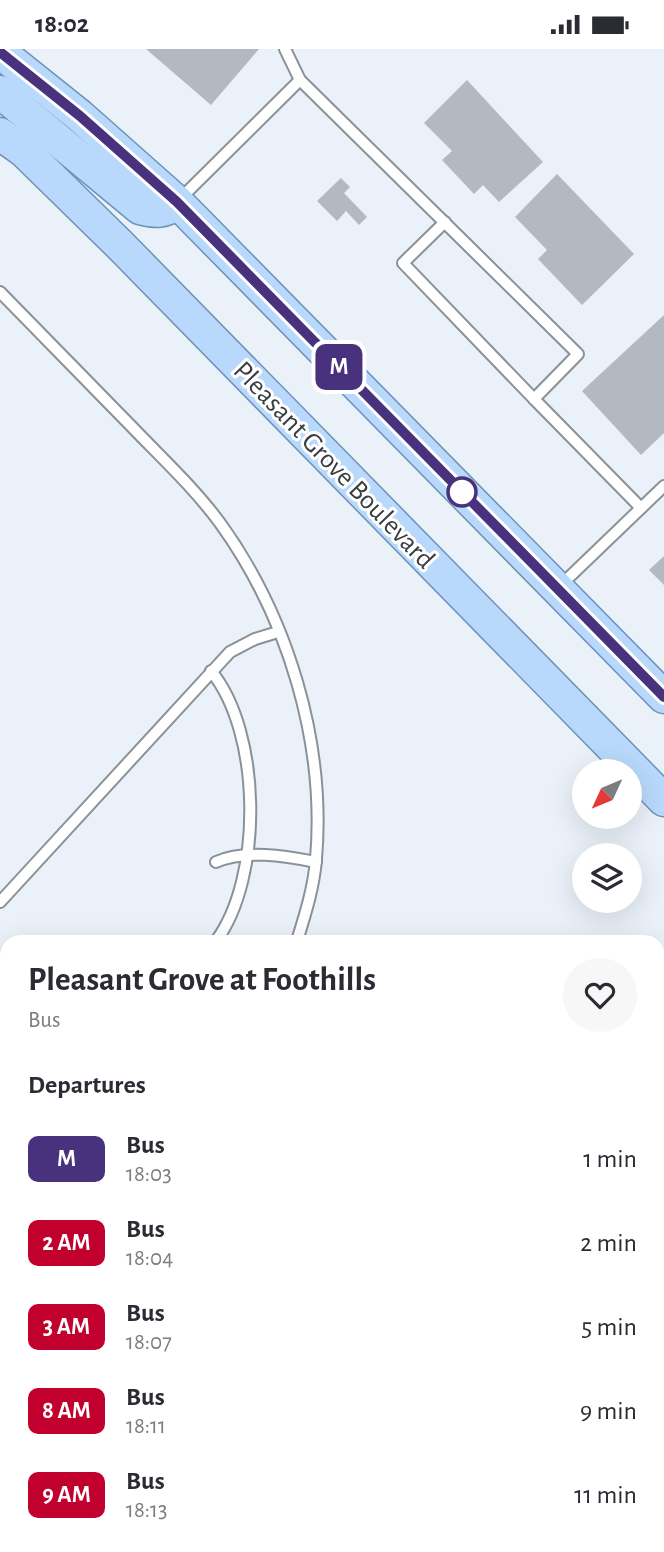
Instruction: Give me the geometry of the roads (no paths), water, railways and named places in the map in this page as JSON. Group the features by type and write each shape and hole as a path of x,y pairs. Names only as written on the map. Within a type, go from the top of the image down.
{"main road":[{"path":"0,52 80,116 177,202 664,697"},
{"path":"0,92 140,208 155,212 170,209 177,202"},
{"name":"Pleasant Grove Boulevard","path":"0,134 23,151 121,246 664,800"}],"lane":[{"path":"285,49 300,80 578,354 534,399"},
{"path":"177,202 300,80"},
{"path":"445,222 403,263 641,508"},
{"path":"0,292 165,461 219,522 260,591 278,632 307,719 318,807 316,862 298,935"},
{"path":"557,589 664,486"},
{"path":"0,902 229,652 278,632"},
{"path":"211,671 221,683 233,711 248,767 251,809 245,875 234,916 220,935"},
{"path":"216,862 230,855 316,862"}]}
